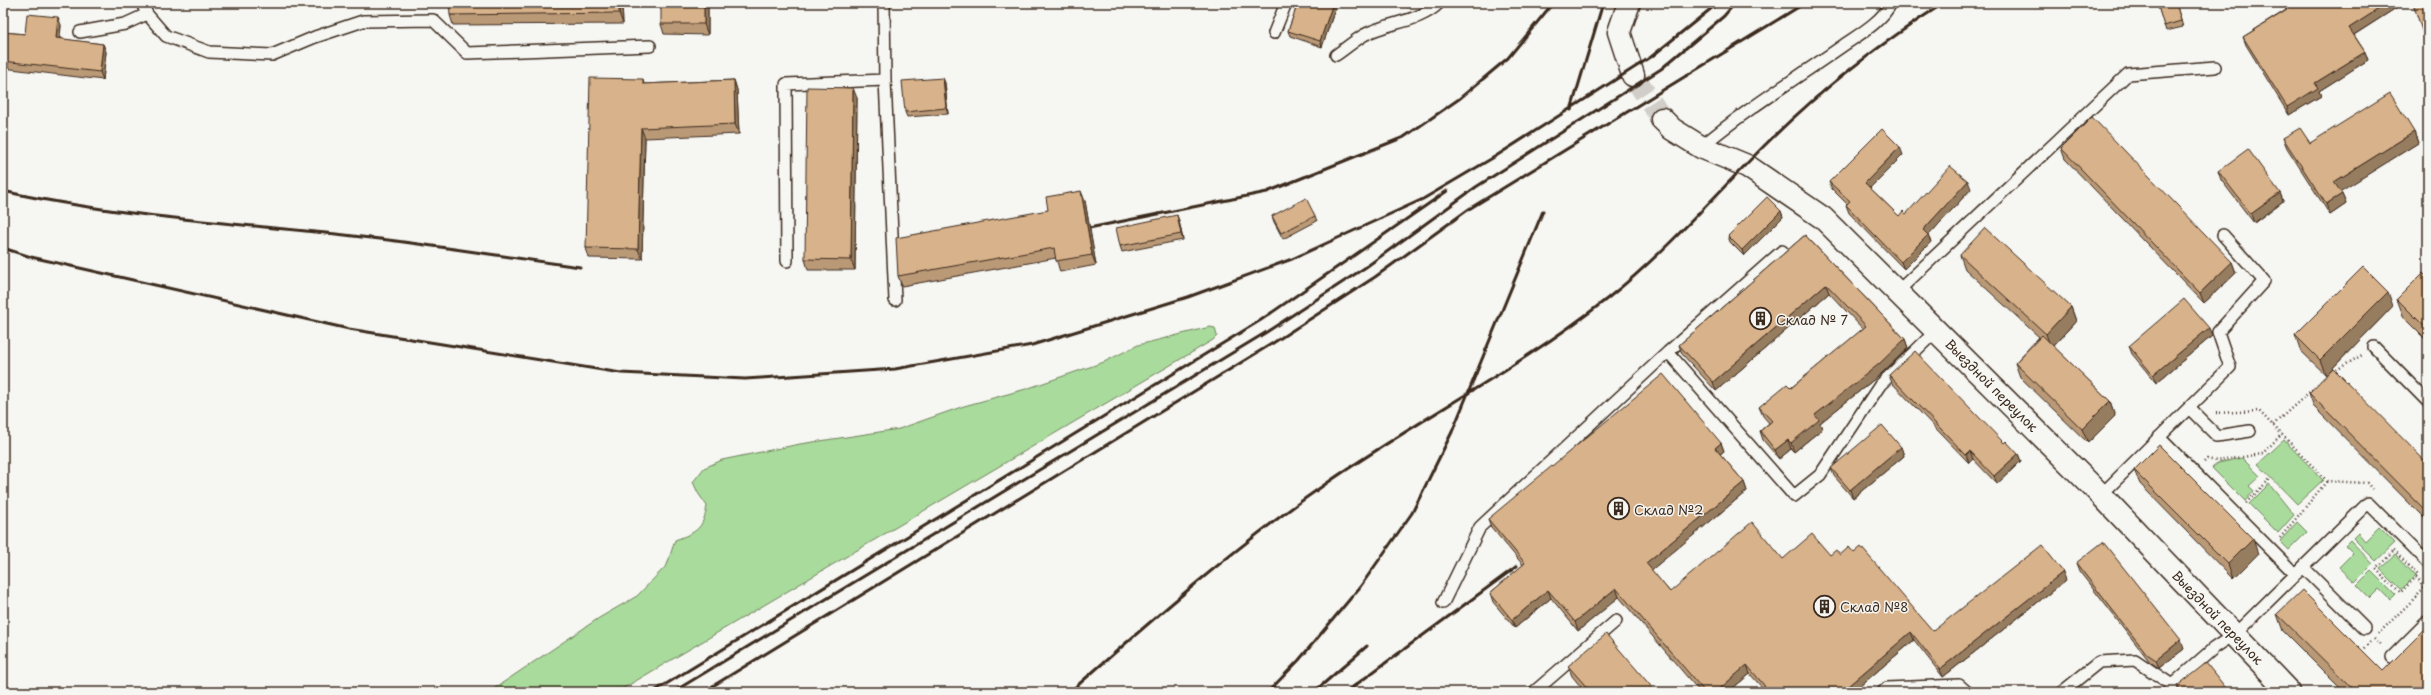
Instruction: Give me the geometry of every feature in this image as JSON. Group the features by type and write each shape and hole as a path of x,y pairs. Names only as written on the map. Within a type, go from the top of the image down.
{"street":[{"path":"1629,3 1619,32 1633,74"},
{"name":"Выездной переулок","path":"1662,119 1672,129 1701,147 1747,166 1823,218 2101,494 2289,692"}],"lane":[{"path":"142,3 147,14 166,36 209,52 272,55 315,37 363,21 417,20 433,20 467,53 650,46"},
{"path":"884,3 885,80 895,300"},
{"path":"1274,33 1286,3"},
{"path":"1336,55 1364,35 1400,21 1430,13 1439,3"},
{"path":"1701,147 1747,111 1794,81 1874,23 1891,3"},
{"path":"80,32 125,24 147,14"},
{"path":"1898,291 2128,74 2215,67"},
{"path":"787,261 786,84 885,80"},
{"path":"2101,494 2159,437 2192,411 2230,367 2218,332 2264,281 2223,235"},
{"path":"1443,603 1480,526 1668,352 1782,251"},
{"path":"1668,352 1794,496 1820,475 1880,386 1937,330"},
{"path":"2374,348 2428,402"},
{"path":"2192,411 2217,436 2250,431"},
{"path":"2159,437 2299,571 2364,628"},
{"path":"2062,692 2099,662 2135,660 2171,689 2214,648 2234,634 2368,502 2428,563"},
{"path":"2392,657 2428,621"},
{"path":"1534,692 1616,622"},
{"path":"1883,692 1887,688 1960,685 1967,692"}],"path":[{"path":"2273,425 2323,378 2374,348"},
{"path":"2192,411 2260,411 2327,481 2367,483"},
{"path":"2205,461 2207,459 2217,461 2262,454 2282,434"},
{"path":"2241,508 2271,478"},
{"path":"2275,543 2327,481"},
{"path":"2416,578 2400,593 2376,569 2394,551 2418,575 2416,578 2428,590"},
{"path":"2360,652 2428,585"},
{"path":"2364,628 2392,657"},
{"path":"2355,646 2366,657"}],"green space":[{"path":"1210,327 1215,328 1217,336 1213,340 617,692 489,692 599,618 637,596 667,565 675,540 694,532 701,525 703,520 707,506 698,493 693,482 704,468 722,460 800,444 899,429 964,406 1026,389 1104,362 1138,345"},
{"path":"2284,440 2323,480 2297,504 2258,464"},
{"path":"2242,458 2260,476 2249,486 2254,491 2245,501 2212,468 2218,463"},
{"path":"2269,484 2294,515 2278,533 2249,504"},
{"path":"2297,522 2307,532 2289,550 2280,541"},
{"path":"2379,527 2395,543 2376,561 2353,538 2358,533 2365,541"},
{"path":"2350,540 2373,564 2355,582 2339,567 2353,553 2345,545"},
{"path":"2395,555 2415,576 2401,590 2380,569"},
{"path":"2371,571 2395,595 2390,600 2379,589 2370,598 2357,585"}],"building":[{"path":"449,3 619,3 619,13 450,15"},
{"path":"661,3 704,3 704,24 661,24"},
{"path":"1298,3 1333,3 1320,41 1288,31"},
{"path":"2157,3 2176,3 2181,21 2164,26"},
{"path":"2290,3 2388,3 2349,28 2365,52 2315,83 2318,88 2287,107 2243,37 2287,10 2285,6"},
{"path":"2413,3 2428,3 2428,33 2423,34"},
{"path":"27,14 58,17 56,38 103,44 100,72 3,61 3,32 25,34"},
{"path":"590,78 643,79 643,84 734,80 735,124 641,128 638,249 586,248"},
{"path":"943,78 946,108 905,112 902,81"},
{"path":"807,87 853,88 851,260 805,259"},
{"path":"2390,93 2414,132 2334,182 2342,194 2326,204 2283,138 2300,128 2310,143"},
{"path":"2092,117 2232,262 2200,293 2061,148"},
{"path":"1882,129 1900,147 1865,183 1899,216 1903,211 1906,214 1950,166 1968,181 1923,230 1928,235 1901,262 1846,205 1850,201 1829,182"},
{"path":"2248,149 2280,193 2251,214 2218,171"},
{"path":"1081,191 1092,255 1056,261 1054,248 898,276 896,238 1048,210 1046,197"},
{"path":"1767,197 1781,211 1742,250 1728,236"},
{"path":"1306,198 1315,216 1281,233 1272,216"},
{"path":"1177,215 1181,234 1120,246 1116,228"},
{"path":"1985,228 2071,307 2046,334 1960,255"},
{"path":"1805,235 1905,339 1879,364 1815,415 1819,420 1791,443 1788,440 1775,450 1760,431 1772,421 1759,407 1787,384 1791,388 1866,326 1826,284 1713,382 1679,345"},
{"path":"2363,267 2388,292 2320,360 2295,335"},
{"path":"2423,273 2428,278 2428,330 2397,299"},
{"path":"2184,299 2209,328 2153,375 2129,346"},
{"path":"2042,335 2110,401 2082,429 2015,363"},
{"path":"1915,351 2004,443 2006,441 2018,454 1994,476 1970,451 1966,455 1889,375"},
{"path":"2333,368 2428,464 2428,513 2309,393"},
{"path":"1663,374 1721,443 1715,448 1744,482 1646,563 1670,592 1752,522 1783,559 1812,534 1830,555 1836,550 1840,555 1849,547 1854,553 1861,547 1933,631 2042,545 2063,572 1940,669 1911,632 1841,692 1767,692 1768,690 1747,665 1716,692 1705,692 1616,588 1575,622 1548,590 1512,620 1490,593 1525,563 1488,519"},
{"path":"1882,425 1901,447 1850,490 1831,468"},
{"path":"2159,445 2253,539 2228,564 2134,470"},
{"path":"2103,542 2181,640 2156,660 2147,654 2076,563"},
{"path":"2302,590 2383,671 2428,626 2428,689 2425,692 2356,692 2277,614"},
{"path":"1606,634 1656,692 1591,692 1568,666"},
{"path":"2206,663 2229,692 2182,692 2177,686"},
{"path":"1935,686 1940,692 1928,692"}],"tunnel":[{"path":"1633,75 1662,119"}],"railway":[{"path":"1089,228 1267,192 1404,137 1459,99 1508,58 1553,3"},
{"path":"1571,110 1603,3"},
{"path":"3,248 31,257 349,329 621,373 745,379 895,369 1032,345 1188,297 1292,259 1423,199 1496,156 1651,57 1718,3"},
{"path":"673,692 1265,333 1366,267 1476,187 1661,69 1724,16 1735,3"},
{"path":"703,692 1273,343 1375,277 1469,209 1805,3"},
{"path":"1070,692 1132,637 1260,532 1293,507 1397,437 1540,347 1608,298 1669,244 1764,146 1806,106 1850,69 1896,35 1944,3"},
{"path":"3,191 46,200 133,213 381,239 580,267"},
{"path":"653,692 1261,320 1447,191"},
{"path":"1268,692 1299,660 1360,587 1412,513 1452,432 1543,211"},
{"path":"1346,692 1517,566"},
{"path":"1314,692 1367,646"}],"place":[{"name":"Склад № 7","path":"1760,319"},
{"name":"Склад №2","path":"1619,509"},
{"name":"Склад №8","path":"1824,606"}]}
